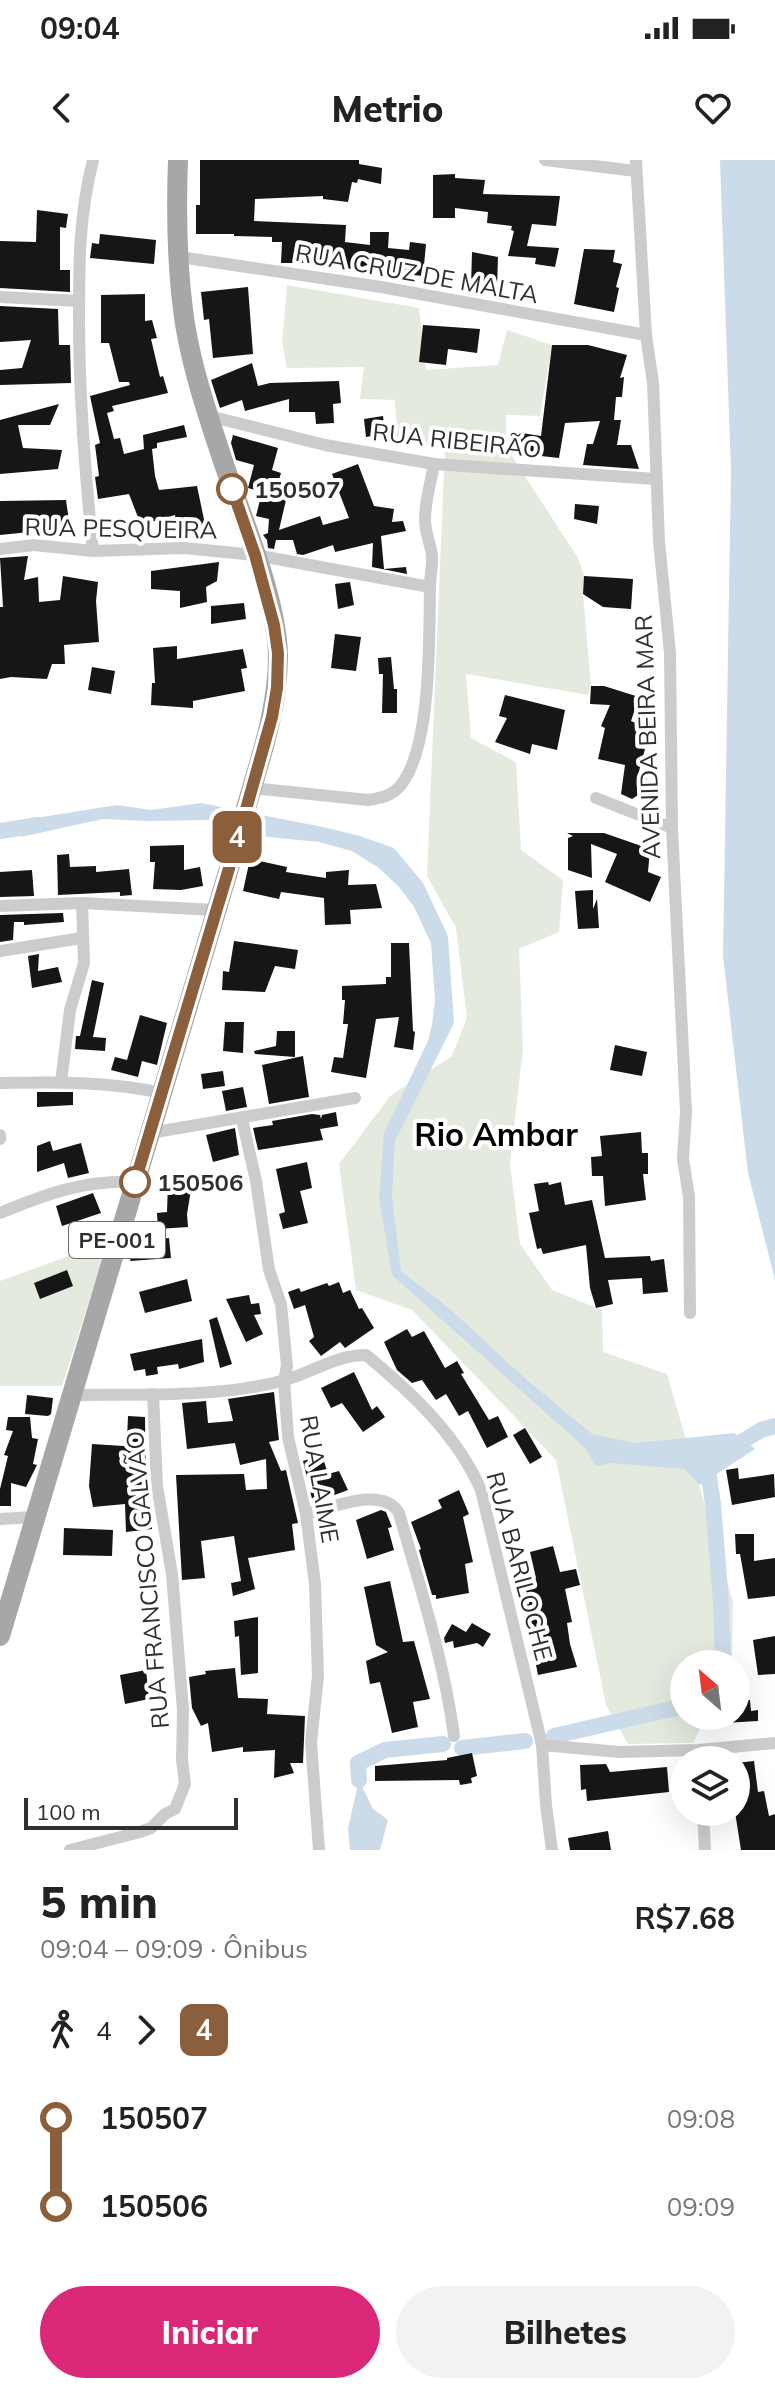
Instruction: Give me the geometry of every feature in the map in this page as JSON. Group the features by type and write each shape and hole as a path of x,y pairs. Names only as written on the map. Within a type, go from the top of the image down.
{"main road":[{"path":"178,160 185,323 209,416 255,555 274,625 278,653 272,717 251,788"},
{"name":"PE-001","path":"1,1632 251,788"}],"street":[{"path":"93,160 80,222 79,301 81,418 93,551"},
{"path":"545,160 636,166"},
{"name":"AVENIDA BEIRA MAR","path":"636,166 646,335 653,383 662,582 670,653 672,828 686,1112 683,1159 689,1197 690,1313"},
{"name":"RUA CRUZ DE MALTA","path":"180,257 395,290 646,335"},
{"path":"0,297 79,301"},
{"name":"RUA RIBEIRÃO","path":"209,416 325,445 434,464 656,479"},
{"path":"251,788 368,800 387,797 401,786 420,738 432,625 432,557 425,515 434,464"},
{"name":"RUA PESQUEIRA","path":"0,549 34,545 93,551 184,548 255,555 430,587"},
{"path":"596,798 672,828"},
{"path":"61,1082 70,1010 84,963 82,903"},
{"path":"0,906 82,903 215,910"},
{"path":"0,951 82,938"},
{"path":"0,1083 61,1082 129,1086 162,1093"},
{"path":"150,1133 355,1098"},
{"name":"RUA LAIME","path":"242,1119 256,1181 269,1270 281,1304 287,1366 284,1380 288,1437 306,1514 315,1584 318,1676 311,1742 319,1850"},
{"path":"0,1213 66,1188 89,1183 135,1182"},
{"name":"RUA BARILOCHE","path":"71,1395 204,1391 284,1380 351,1355 366,1355 402,1386 456,1443 481,1490 542,1745"},
{"name":"RUA FRANCISCO GALVÃO","path":"70,1850 151,1828 175,1809 185,1784 183,1710 172,1574 157,1486 153,1394"},
{"path":"306,1514 382,1498 393,1503 399,1513 425,1599 454,1736"},
{"path":"0,1519 34,1517"},
{"path":"750,1747 775,1743"},
{"path":"552,1850 542,1745 670,1754"},
{"path":"704,1826 705,1850"}],"shaded area":[{"path":"287,285 419,308 426,370 498,365 507,330 552,345 540,416 506,415 506,447 578,558 584,576 591,686 588,695 466,674 471,738 516,762 521,850 563,880 559,932 519,949 523,1048 510,1163 520,1244 552,1290 602,1310 603,1352 667,1374 733,1602 732,1650 670,1650 670,1730 699,1730 693,1743 628,1744 606,1705 556,1460 412,1310 356,1290 339,1164 390,1096 452,1056 467,1018 456,928 427,876 445,448 397,440 395,400 360,399 364,367 287,368 282,342"},
{"path":"108,1242 62,1386 0,1386 0,1281"}],"water":[{"path":"720,160 775,160 775,1280 748,1173 723,956 731,471"},
{"path":"201,803 323,827 394,848 423,883 448,936 454,1023 395,1141 392,1196 401,1271 451,1310 592,1434 636,1443 734,1433 755,1449 700,1485 684,1469 611,1463 596,1466 585,1448 392,1275 379,1198 384,1133 428,1041 435,1000 431,943 414,907 379,868 352,851 319,842 230,833 208,820 103,819 21,837 17,821 117,805 151,810"},
{"path":"359,1780 373,1809 388,1820 380,1850 350,1850 348,1828"}],"building":[{"path":"200,160 359,160 359,164 382,168 381,184 358,179 357,183 352,182 348,202 323,199 323,196 255,199 254,221 346,225 345,242 370,245 370,232 389,232 388,248 409,250 410,242 426,244 423,276 343,268 343,265 281,263 282,242 272,242 272,237 196,234 196,205 200,205"},
{"path":"455,174 455,178 485,180 483,194 560,196 556,226 532,224 527,246 559,248 555,267 535,264 536,258 508,256 514,231 511,230 512,226 487,223 488,212 455,208 455,218 433,218 433,175"},
{"path":"37,210 68,214 66,228 60,227 60,270 70,270 70,292 0,288 0,241 36,242"},
{"path":"100,234 156,240 154,264 90,258 92,243 99,244"},
{"path":"584,249 615,250 613,262 622,264 614,312 574,304"},
{"path":"472,252 498,257 497,288 471,287"},
{"path":"248,287 253,354 213,358 209,319 204,320 201,292"},
{"path":"145,294 145,321 152,320 157,338 151,339 160,377 163,376 168,393 112,406 114,411 107,413 114,439 120,438 124,454 144,449 143,435 184,425 187,437 157,443 157,448 152,449 155,476 159,490 197,486 206,529 178,533 175,515 141,525 129,494 98,499 95,445 100,443 90,396 130,385 129,382 119,382 109,343 101,343 101,295"},
{"path":"0,306 58,309 59,345 70,345 71,383 0,385 0,370 22,368 31,340 0,342"},
{"path":"423,325 480,329 477,353 448,349 446,365 419,362"},
{"path":"552,345 588,345 627,355 620,378 624,377 622,397 616,397 614,420 621,420 617,445 631,445 639,469 583,465 587,444 593,444 600,421 565,423 559,458 514,453 515,432 541,436"},
{"path":"252,363 258,386 339,381 341,403 333,404 334,423 316,424 315,412 289,412 289,399 245,411 242,400 220,408 211,380"},
{"path":"59,404 50,425 18,425 23,448 62,450 58,469 0,474 0,420"},
{"path":"383,416 385,434 366,437 364,419"},
{"path":"233,435 278,448 272,470 281,473 274,497 286,500 279,530 320,516 323,525 349,518 332,474 358,464 374,506 394,509 392,522 403,521 406,531 381,536 384,569 406,567 407,574 372,567 373,543 335,552 333,545 303,555 297,554 293,540 276,540 274,549 268,548 263,535 268,533 269,519 256,516 262,492 248,488 254,465 236,460 231,443"},
{"path":"66,500 70,528 0,535 0,501"},
{"path":"575,504 599,506 597,524 574,519"},
{"path":"28,556 24,580 38,577 39,602 60,600 63,576 98,582 99,642 64,645 65,664 52,664 47,679 0,679 0,607 3,607 0,558"},
{"path":"219,562 217,581 206,587 207,602 180,608 180,591 151,589 151,571"},
{"path":"584,576 633,579 631,609 603,607 583,594"},
{"path":"350,582 354,605 338,609 335,584"},
{"path":"244,603 246,619 211,624 211,606"},
{"path":"335,634 361,637 356,671 331,668"},
{"path":"177,646 177,659 243,649 247,668 241,669 245,691 193,701 193,708 151,705 152,683 155,683 153,648"},
{"path":"391,657 394,689 397,689 397,713 382,713 383,674 379,674 378,658"},
{"path":"92,667 115,671 111,694 88,690"},
{"path":"591,686 604,686 639,697 631,721 648,728 640,748 645,749 638,775 647,778 641,793 632,799 621,794 625,765 598,759 605,728 601,726 610,705 590,704"},
{"path":"505,695 565,710 557,750 532,744 530,754 495,742 507,718 499,716"},
{"path":"567,833 604,833 650,849 648,872 661,877 650,902 605,882 617,854 591,844 592,878 568,870 568,838 573,836"},
{"path":"184,845 184,870 200,867 203,886 181,890 153,889 155,862 150,862 150,846"},
{"path":"69,854 70,867 96,866 96,872 129,869 132,895 120,896 120,892 58,895 57,855"},
{"path":"250,859 287,867 286,872 326,878 326,872 349,870 348,885 376,884 382,908 350,910 351,924 325,925 324,898 281,892 279,899 243,891"},
{"path":"32,870 34,896 0,897 0,872"},
{"path":"593,890 593,909 597,899 599,928 578,929 575,891"},
{"path":"63,913 64,922 24,925 24,922 14,922 13,940 0,942 0,915"},
{"path":"234,941 298,950 295,969 275,966 265,992 222,990 223,971 229,972"},
{"path":"391,943 409,943 415,1032 413,1050 394,1047 399,1017 376,1019 366,1078 331,1072 334,1057 343,1058 348,1024 343,1024 345,1000 342,1000 342,986 386,984 386,977 391,977"},
{"path":"39,954 38,971 58,967 62,982 32,988 28,956"},
{"path":"92,980 104,983 93,1037 106,1038 105,1051 75,1049"},
{"path":"140,1015 167,1023 157,1065 142,1061 138,1077 111,1070 115,1057 127,1060"},
{"path":"225,1022 244,1022 243,1053 223,1051"},
{"path":"277,1031 295,1031 295,1057 255,1054 254,1051 276,1046"},
{"path":"615,1045 647,1052 642,1076 610,1070"},
{"path":"303,1056 309,1097 269,1104 262,1065"},
{"path":"223,1071 225,1086 203,1089 201,1074"},
{"path":"243,1087 247,1107 226,1111 222,1091"},
{"path":"37,1092 73,1092 73,1105 37,1107"},
{"path":"336,1112 338,1126 320,1129 323,1140 258,1150 253,1128 273,1125 272,1121 312,1114 320,1115 321,1119 322,1115"},
{"path":"235,1128 239,1155 213,1162 206,1135"},
{"path":"641,1132 642,1153 648,1153 648,1174 643,1174 646,1200 605,1206 603,1176 592,1176 591,1157 602,1156 600,1136"},
{"path":"50,1141 53,1151 81,1143 89,1173 68,1178 64,1163 37,1172 37,1146"},
{"path":"307,1162 312,1188 300,1191 308,1223 283,1229 279,1214 285,1212 276,1169"},
{"path":"168,1182 192,1184 188,1227 158,1229 157,1213 167,1212"},
{"path":"548,1182 549,1185 561,1182 565,1205 592,1200 605,1258 650,1256 651,1261 664,1259 668,1292 643,1294 642,1278 608,1280 613,1304 596,1308 590,1288 586,1245 543,1254 541,1248 537,1249 529,1213 539,1211 534,1184"},
{"path":"93,1193 101,1213 62,1226 56,1206"},
{"path":"169,1238 171,1258 130,1261 136,1241"},
{"path":"67,1270 73,1286 40,1299 34,1283"},
{"path":"187,1279 192,1301 145,1313 139,1292"},
{"path":"339,1282 343,1293 350,1290 359,1309 362,1308 374,1328 345,1348 340,1342 321,1356 309,1341 314,1337 305,1305 294,1309 288,1292 299,1288 301,1292"},
{"path":"249,1295 251,1304 259,1303 261,1314 254,1315 263,1334 246,1342 226,1299"},
{"path":"217,1317 232,1364 220,1368 209,1320"},
{"path":"407,1329 412,1337 424,1331 445,1368 457,1361 464,1373 461,1374 489,1420 498,1416 508,1437 487,1448 468,1411 459,1416 446,1394 436,1400 422,1380 412,1383 397,1370 384,1342"},
{"path":"202,1339 204,1362 179,1369 178,1364 157,1367 158,1374 146,1376 145,1369 134,1371 130,1354"},
{"path":"354,1372 372,1410 377,1406 385,1417 363,1432 342,1403 331,1408 321,1388"},
{"path":"274,1392 279,1440 269,1442 281,1471 286,1470 298,1523 292,1524 295,1550 248,1558 255,1589 233,1596 231,1583 241,1581 234,1536 201,1541 205,1578 182,1580 176,1475 244,1474 246,1490 267,1489 266,1459 240,1465 235,1443 187,1449 182,1403 206,1401 208,1423 233,1421 228,1399"},
{"path":"27,1395 53,1398 51,1414 25,1414"},
{"path":"128,1416 145,1417 146,1503 152,1529 126,1532 125,1504 93,1507 89,1486 92,1444 124,1446"},
{"path":"8,1417 30,1417 32,1438 38,1439 33,1464 37,1465 26,1487 11,1483 11,1506 0,1506 0,1489 8,1456 4,1455 13,1431 6,1430"},
{"path":"525,1428 542,1457 530,1464 513,1435"},
{"path":"322,1455 328,1474 339,1471 348,1490 313,1503 303,1461"},
{"path":"738,1468 739,1479 774,1474 775,1497 732,1505 726,1470"},
{"path":"459,1490 469,1514 463,1517 473,1562 465,1564 469,1593 436,1599 436,1595 432,1595 411,1522 442,1508 438,1500"},
{"path":"381,1510 386,1512 392,1527 388,1528 394,1550 367,1559 356,1520"},
{"path":"64,1528 113,1530 112,1556 63,1555"},
{"path":"735,1534 754,1534 754,1561 775,1558 775,1596 748,1599 740,1554 736,1554"},
{"path":"553,1546 560,1572 576,1569 580,1585 565,1589 572,1622 567,1623 570,1644 577,1667 538,1675 534,1655 545,1653 542,1628 529,1631 523,1606 529,1604 524,1581 536,1578 530,1552"},
{"path":"390,1581 403,1642 414,1641 430,1699 413,1702 418,1727 392,1733 380,1682 370,1684 366,1661 388,1652 376,1645 364,1587"},
{"path":"258,1617 258,1673 241,1675 239,1636 235,1637 234,1621"},
{"path":"472,1623 491,1634 483,1647 477,1643 454,1648 453,1641 445,1643 444,1638 452,1624 466,1632"},
{"path":"775,1636 775,1674 758,1675 753,1640"},
{"path":"235,1668 238,1698 268,1699 267,1714 305,1716 303,1763 290,1763 294,1773 274,1778 275,1750 243,1752 243,1747 212,1752 208,1723 201,1726 192,1708 189,1677 206,1674 205,1671"},
{"path":"146,1670 149,1699 125,1704 120,1675"},
{"path":"750,1700 751,1711 758,1710 758,1721 750,1721"},
{"path":"472,1753 477,1776 471,1778 472,1783 460,1785 459,1780 375,1781 375,1766 447,1760"},
{"path":"750,1761 754,1761 758,1792 764,1791 769,1816 775,1814 775,1850 741,1850 737,1826 750,1826"},
{"path":"606,1764 610,1772 667,1767 669,1792 587,1801 586,1789 581,1790 580,1765"},
{"path":"608,1831 611,1850 570,1850 568,1838"}],"waterway":[{"path":"0,831 38,825"},
{"path":"723,1650 713,1504 707,1463 761,1430 775,1426"},
{"path":"554,1736 670,1709"},
{"path":"462,1748 525,1741"},
{"path":"359,1780 358,1763 385,1750 443,1744"}],"bus line":[{"name":"4","path":"135,1182 236,845 272,717 277,688 278,653 274,625 255,555 232,489"}],"place":[{"name":"150507","path":"232,489"},
{"name":"150506","path":"135,1182"}],"district":[{"name":"Rio Ambar","path":"496,1134"}]}
